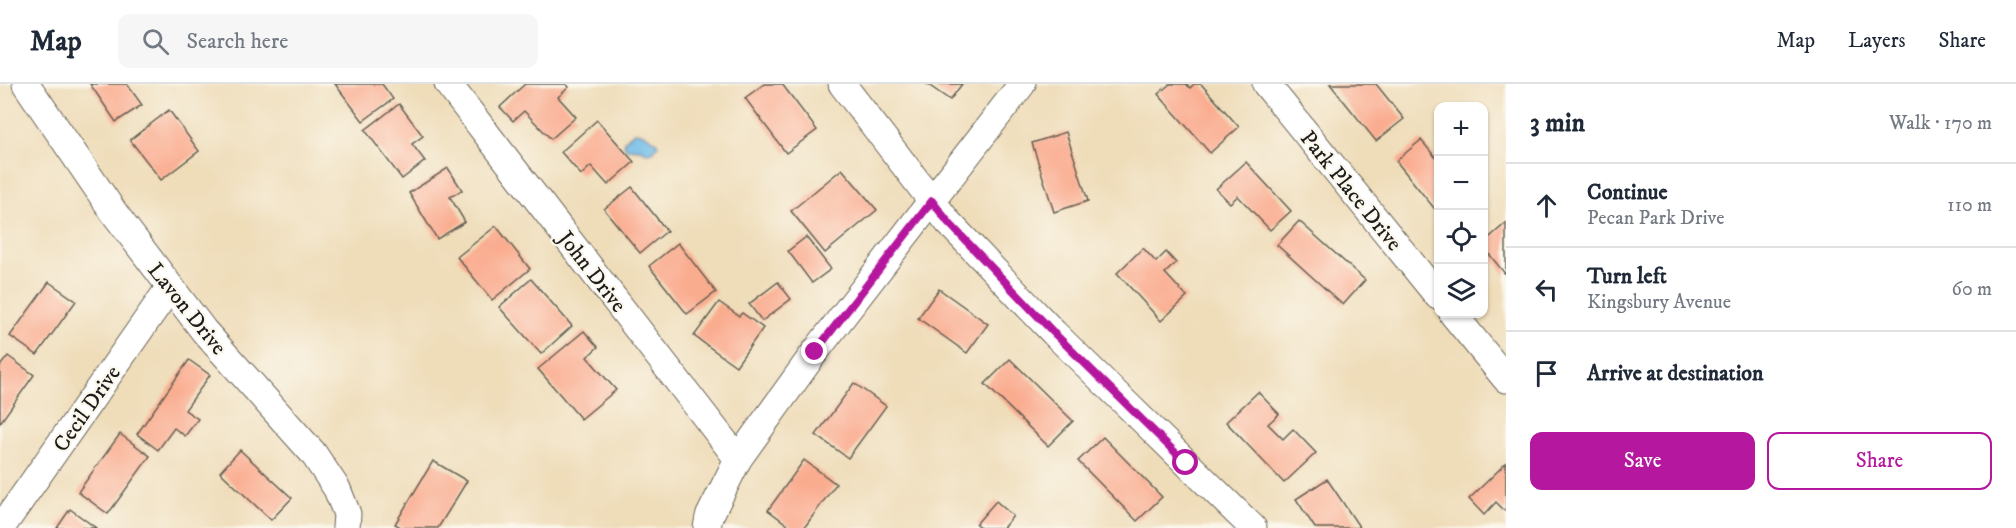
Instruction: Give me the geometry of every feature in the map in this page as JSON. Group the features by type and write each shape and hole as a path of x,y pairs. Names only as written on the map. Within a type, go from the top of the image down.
{"street":[{"name":"Lavon Drive","path":"26,84 115,214 204,331 313,453 338,489 347,514 346,528"},
{"name":"John Drive","path":"448,84 738,459"},
{"path":"842,84 948,222 1054,333 1252,528"},
{"path":"707,528 709,517 738,459 815,352 1022,84"},
{"name":"Park Place Drive","path":"1266,84 1434,291"},
{"name":"Cecil Drive","path":"1,528 170,287"},
{"path":"1456,318 1506,378"}],"water":[{"path":"634,132 651,137 658,145 654,151 647,153 641,149 625,148 624,141"}],"building":[{"path":"90,84 127,84 142,105 116,122"},
{"path":"335,84 382,84 393,99 363,121"},
{"path":"525,84 566,84 569,87 558,97 576,117 551,139 524,111 513,121 500,107"},
{"path":"764,84 782,84 817,130 786,153 745,98"},
{"path":"927,84 962,84 950,100"},
{"path":"1170,84 1186,84 1190,88 1194,84 1201,84 1239,127 1210,153 1158,94"},
{"path":"1330,84 1376,84 1404,119 1376,141"},
{"path":"399,104 423,136 412,144 425,161 402,179 365,130"},
{"path":"169,110 199,151 161,180 130,140"},
{"path":"597,120 634,162 608,185 591,166 581,175 561,152"},
{"path":"1066,132 1088,201 1054,212 1032,143"},
{"path":"1421,140 1434,156 1434,208 1396,161"},
{"path":"1246,162 1291,211 1270,230 1238,196 1230,203 1216,189"},
{"path":"448,168 462,190 450,197 465,222 437,239 409,193"},
{"path":"842,169 877,210 825,253 791,211"},
{"path":"632,187 667,231 640,253 604,209"},
{"path":"1299,221 1365,280 1343,305 1277,245"},
{"path":"1506,223 1506,275 1488,253 1488,239"},
{"path":"496,226 530,269 492,300 457,257"},
{"path":"806,237 831,269 812,283 788,251"},
{"path":"678,243 716,292 687,314 649,266"},
{"path":"1143,248 1156,262 1166,252 1176,263 1165,273 1187,297 1161,321 1117,273"},
{"path":"531,279 572,326 541,354 499,307"},
{"path":"49,282 76,301 37,355 10,336"},
{"path":"778,282 791,299 762,321 749,304"},
{"path":"939,289 988,324 967,353 918,318"},
{"path":"719,302 739,316 742,313 763,328 736,366 694,336"},
{"path":"584,331 598,347 587,357 616,390 581,419 538,369"},
{"path":"8,356 34,375 0,423 0,366"},
{"path":"1010,359 1073,421 1048,446 985,384"},
{"path":"189,360 210,375 185,410 198,419 185,436 174,428 158,450 137,434"},
{"path":"854,383 886,406 848,458 816,435"},
{"path":"1258,392 1279,414 1268,424 1283,439 1293,429 1316,453 1284,483 1226,422"},
{"path":"120,434 150,456 108,514 78,492"},
{"path":"1103,437 1162,497 1137,521 1078,461"},
{"path":"240,450 292,498 271,520 220,472"},
{"path":"804,460 836,484 804,528 792,528 768,510"},
{"path":"433,461 467,481 438,528 402,528 395,524"},
{"path":"1506,463 1506,512 1496,502 1484,515 1469,499"},
{"path":"1327,479 1360,528 1315,528 1296,499"},
{"path":"996,501 1013,516 1003,528 980,528 976,524"},
{"path":"70,509 96,528 57,528"}],"route":[{"path":"815,352 932,201 948,222 1054,333 1186,463"}]}
